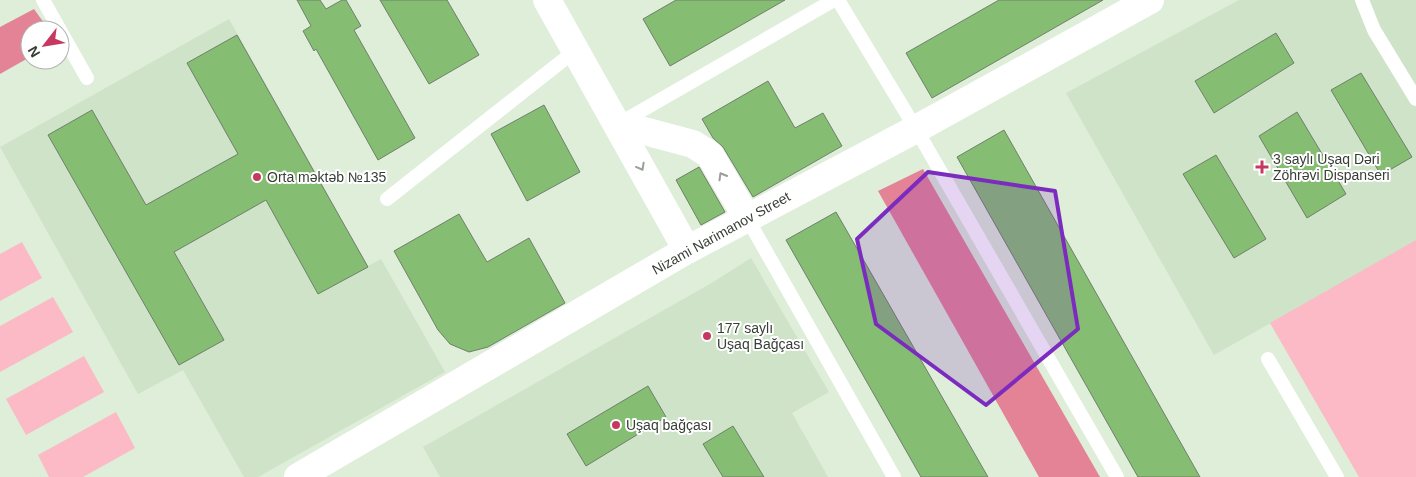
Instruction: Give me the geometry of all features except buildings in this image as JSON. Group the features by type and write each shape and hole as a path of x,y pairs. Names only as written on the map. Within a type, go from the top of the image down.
{"street":[{"path":"547,0 687,250"},
{"name":"Nizami Narimanov Street","path":"298,477 687,250 1150,0"},
{"path":"618,124 693,144 710,155 746,218"}],"lane":[{"path":"43,0 87,78"},
{"path":"618,124 834,0"},
{"path":"838,0 916,128 1118,477"},
{"path":"1362,0 1374,30 1416,99"},
{"path":"387,199 576,50"},
{"path":"746,218 894,477"},
{"path":"1268,359 1337,477"}],"highlighted area":[{"path":"928,172 1055,191 1078,329 986,405 876,324 857,239"}],"shaded area":[{"name":"3 saylı Uşaq Dəri Zöhrəvi Dispanseri","path":"1239,0 1416,0 1416,241 1214,355 1066,93"},
{"path":"34,9 42,20 20,20 20,63 0,74 0,27"},
{"path":"229,19 368,266 381,259 445,372 258,477 244,477 183,370 138,394 0,147"},
{"path":"923,169 1100,477 1039,477 878,191"},
{"path":"1416,240 1416,477 1359,477 1270,323"},
{"path":"22,242 42,278 0,301 0,254"},
{"name":"177 saylı Uşaq Bağçası","path":"751,258 829,392 792,413 828,477 440,477 423,447 715,281"},
{"path":"53,297 73,332 0,372 0,326"},
{"path":"84,356 104,392 26,435 6,399"},
{"path":"116,412 135,448 83,477 49,477 38,455"}],"place":[{"name":"3 saylı Uşaq Dəri Zöhrəvi Dispanseri","path":"1262,167"},
{"name":"Orta məktəb №135","path":"257,177"},
{"name":"177 saylı Uşaq Bağçası","path":"707,336"},
{"name":"Uşaq bağçası","path":"616,425"}]}
